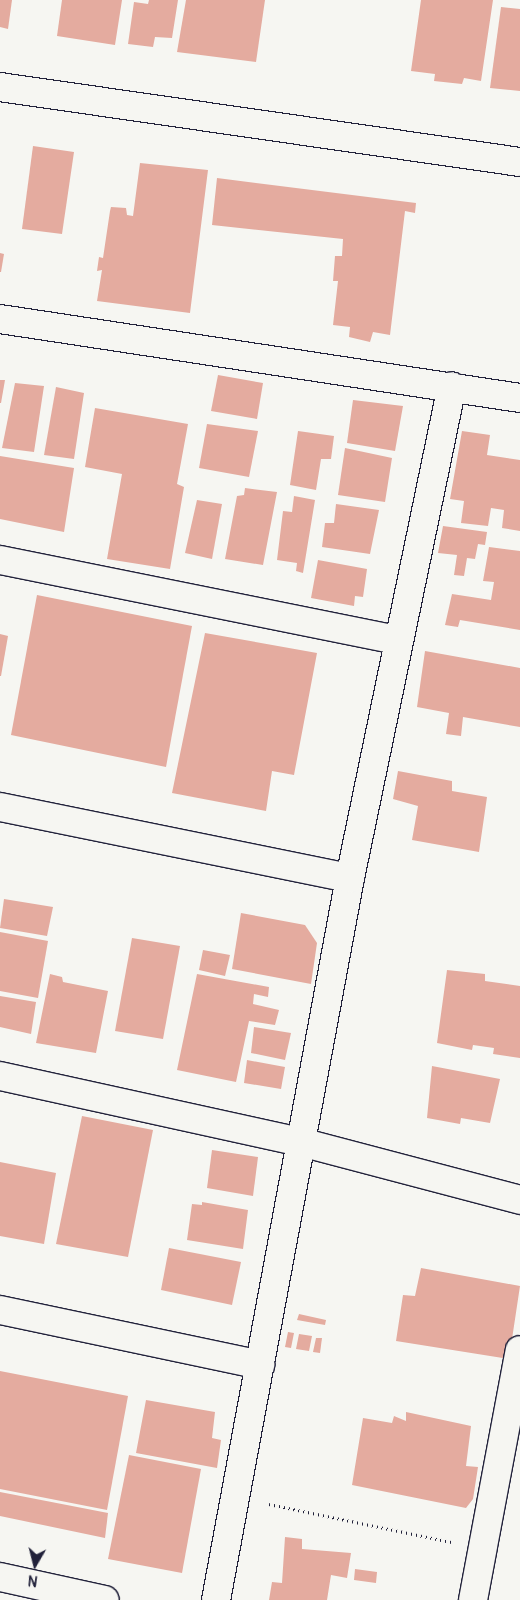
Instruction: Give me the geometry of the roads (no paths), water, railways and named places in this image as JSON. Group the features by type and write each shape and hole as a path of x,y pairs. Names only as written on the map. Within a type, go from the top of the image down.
{"street":[{"path":"0,87 520,162"},
{"path":"0,319 452,386 520,398"},
{"path":"216,1600 237,1497 350,878 452,386"},
{"path":"0,560 398,640"},
{"path":"0,807 350,878"},
{"path":"0,1076 301,1142 520,1200"},
{"path":"0,1310 260,1365"},
{"path":"473,1600 520,1350"},
{"path":"0,1577 105,1600"}]}
